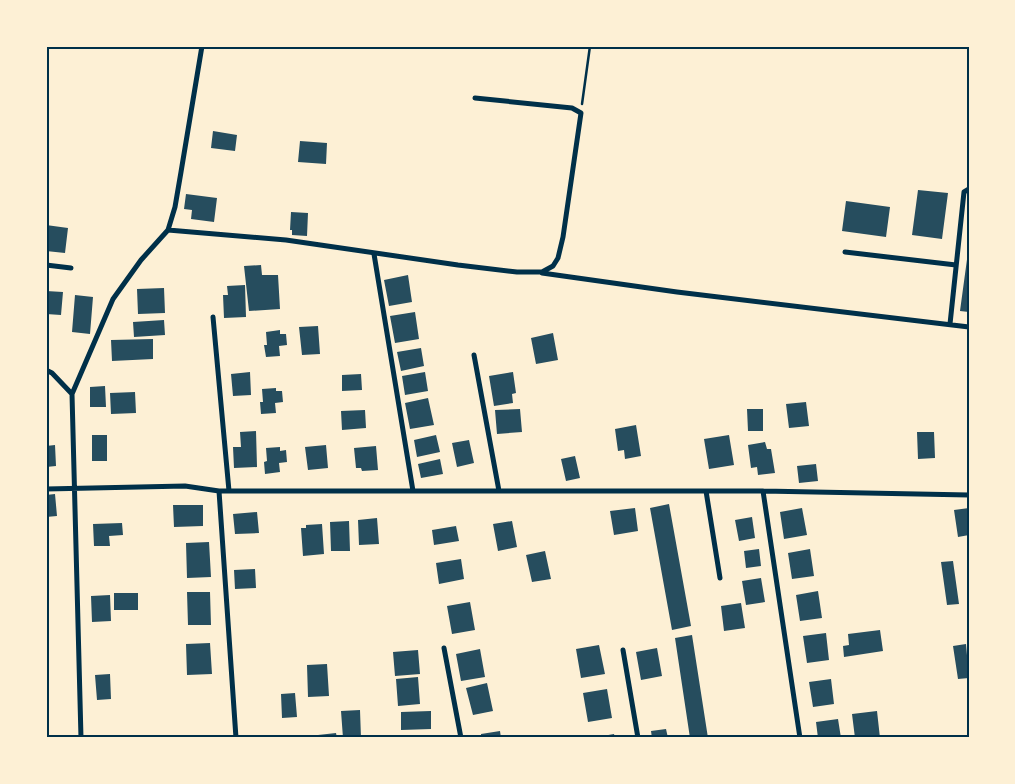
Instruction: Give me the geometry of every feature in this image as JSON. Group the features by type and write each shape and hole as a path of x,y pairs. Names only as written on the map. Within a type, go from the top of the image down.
{"street":[{"path":"81,738 72,394 113,299 141,260 168,230 175,206 202,46"},
{"path":"475,98 572,108 581,113 563,237 558,258 553,266 542,272"},
{"path":"950,324 964,192 969,189"},
{"path":"168,230 286,240 482,268 542,272 678,292 969,326"},
{"path":"845,252 956,265"},
{"path":"374,254 413,491"},
{"path":"46,265 71,268"},
{"path":"213,317 229,491"},
{"path":"474,355 499,491"},
{"path":"46,370 52,373 72,394"},
{"path":"46,489 185,486 219,491 763,491 969,495"},
{"path":"219,491 236,738"},
{"path":"706,491 720,578"},
{"path":"763,491 800,738"},
{"path":"444,648 461,738"},
{"path":"623,650 638,738"}],"path":[{"path":"581,113 590,46"}],"building":[{"path":"213,131 237,135 235,151 211,148"},
{"path":"300,141 327,143 326,164 298,162"},
{"path":"918,190 948,193 942,239 912,235"},
{"path":"186,194 217,198 214,222 191,219 192,210 184,209"},
{"path":"846,201 890,207 886,237 842,231"},
{"path":"291,212 308,213 307,236 292,235 292,230 290,230"},
{"path":"46,225 68,228 65,253 46,251"},
{"path":"969,252 969,312 960,311"},
{"path":"261,265 262,275 278,275 280,309 249,311 244,266"},
{"path":"408,275 412,302 389,306 384,280"},
{"path":"245,285 246,317 224,318 223,295 228,295 227,286"},
{"path":"164,288 165,313 138,314 137,289"},
{"path":"46,291 63,292 61,315 46,314"},
{"path":"75,295 93,297 90,334 72,332"},
{"path":"415,312 419,339 395,343 390,316"},
{"path":"164,320 165,335 134,337 133,322"},
{"path":"318,326 320,354 302,355 299,327"},
{"path":"280,330 280,334 286,334 287,345 279,346 280,356 266,357 264,345 267,345 266,332"},
{"path":"553,333 558,360 536,364 531,338"},
{"path":"153,339 153,359 112,361 111,340"},
{"path":"421,348 424,366 401,371 397,352"},
{"path":"250,372 251,395 233,396 231,374"},
{"path":"425,372 428,391 405,395 402,376"},
{"path":"513,372 516,393 512,394 513,403 494,406 489,376"},
{"path":"361,374 362,390 342,391 342,375"},
{"path":"105,386 106,407 90,407 90,387"},
{"path":"276,388 276,391 282,391 283,402 275,403 276,413 261,414 260,402 263,402 262,389"},
{"path":"135,392 136,413 111,414 110,393"},
{"path":"428,398 434,425 410,429 405,403"},
{"path":"806,402 809,426 789,428 786,404"},
{"path":"520,409 522,432 497,434 495,410"},
{"path":"747,409 763,409 763,431 748,431"},
{"path":"365,410 366,428 342,430 341,411"},
{"path":"636,425 641,456 625,459 624,450 618,451 615,429"},
{"path":"256,431 257,467 234,468 233,447 241,447 240,432"},
{"path":"917,432 934,432 935,458 918,459"},
{"path":"92,435 107,435 107,461 92,461"},
{"path":"436,435 440,452 417,457 414,440"},
{"path":"729,435 734,465 709,469 704,439"},
{"path":"469,440 474,463 457,467 452,443"},
{"path":"765,442 767,449 771,449 775,473 758,475 757,467 751,468 748,445"},
{"path":"55,445 56,466 46,467 46,446"},
{"path":"326,445 328,468 308,470 305,447"},
{"path":"376,446 378,470 362,471 361,468 356,468 354,448"},
{"path":"280,447 280,451 286,450 287,462 279,463 280,472 265,474 266,448"},
{"path":"575,456 580,478 566,481 561,459"},
{"path":"440,459 443,474 421,478 418,464"},
{"path":"816,464 818,481 799,483 797,466"},
{"path":"55,494 57,516 46,517 46,495"},
{"path":"669,504 691,626 672,630 650,508"},
{"path":"173,505 203,505 203,526 174,527"},
{"path":"635,508 638,531 614,535 610,511"},
{"path":"802,508 807,535 784,539 780,512"},
{"path":"969,508 969,535 958,537 954,510"},
{"path":"257,512 259,533 235,534 233,514"},
{"path":"752,517 755,538 739,541 735,520"},
{"path":"377,518 379,544 359,545 358,520"},
{"path":"349,521 350,551 331,551 330,522"},
{"path":"512,521 517,547 498,551 493,524"},
{"path":"122,523 123,535 109,536 110,546 94,546 93,524"},
{"path":"322,524 324,554 303,556 301,528 306,528 306,525"},
{"path":"456,526 459,541 434,545 432,530"},
{"path":"209,542 211,577 187,578 186,543"},
{"path":"759,549 761,566 746,568 744,551"},
{"path":"810,549 814,576 792,579 788,553"},
{"path":"545,551 551,579 532,582 526,555"},
{"path":"461,559 464,579 439,584 436,563"},
{"path":"953,561 959,604 947,605 941,562"},
{"path":"255,569 256,588 235,589 234,570"},
{"path":"761,578 765,602 746,605 742,581"},
{"path":"818,591 822,618 800,621 796,595"},
{"path":"187,592 210,592 211,625 188,625"},
{"path":"114,593 138,593 138,610 114,610"},
{"path":"110,595 111,621 92,622 91,596"},
{"path":"470,602 475,630 452,634 447,606"},
{"path":"741,603 745,628 724,631 721,606"},
{"path":"880,630 883,651 844,657 843,646 849,645 848,634"},
{"path":"826,633 829,660 807,663 803,636"},
{"path":"692,635 708,738 690,738 675,638"},
{"path":"210,643 212,674 187,675 186,644"},
{"path":"966,644 969,678 958,679 953,646"},
{"path":"599,645 605,674 581,678 576,649"},
{"path":"657,648 662,676 641,680 636,652"},
{"path":"480,649 485,677 461,681 456,654"},
{"path":"418,650 420,674 395,676 393,652"},
{"path":"327,664 329,696 308,697 307,665"},
{"path":"110,674 111,699 97,700 95,675"},
{"path":"418,677 420,704 398,706 396,679"},
{"path":"831,679 834,704 813,707 809,682"},
{"path":"487,683 493,711 473,715 466,688"},
{"path":"607,689 612,718 588,722 583,693"},
{"path":"295,693 297,717 282,718 281,694"},
{"path":"360,710 361,738 343,738 341,711"},
{"path":"431,711 431,729 401,730 401,712"},
{"path":"877,711 880,738 855,738 852,714"},
{"path":"838,719 841,738 818,738 816,722"},
{"path":"666,729 668,738 652,738 651,731"},
{"path":"500,731 501,738 481,738 481,734"},
{"path":"336,733 337,738 318,738 318,735"},
{"path":"614,734 615,738 597,737"}]}
